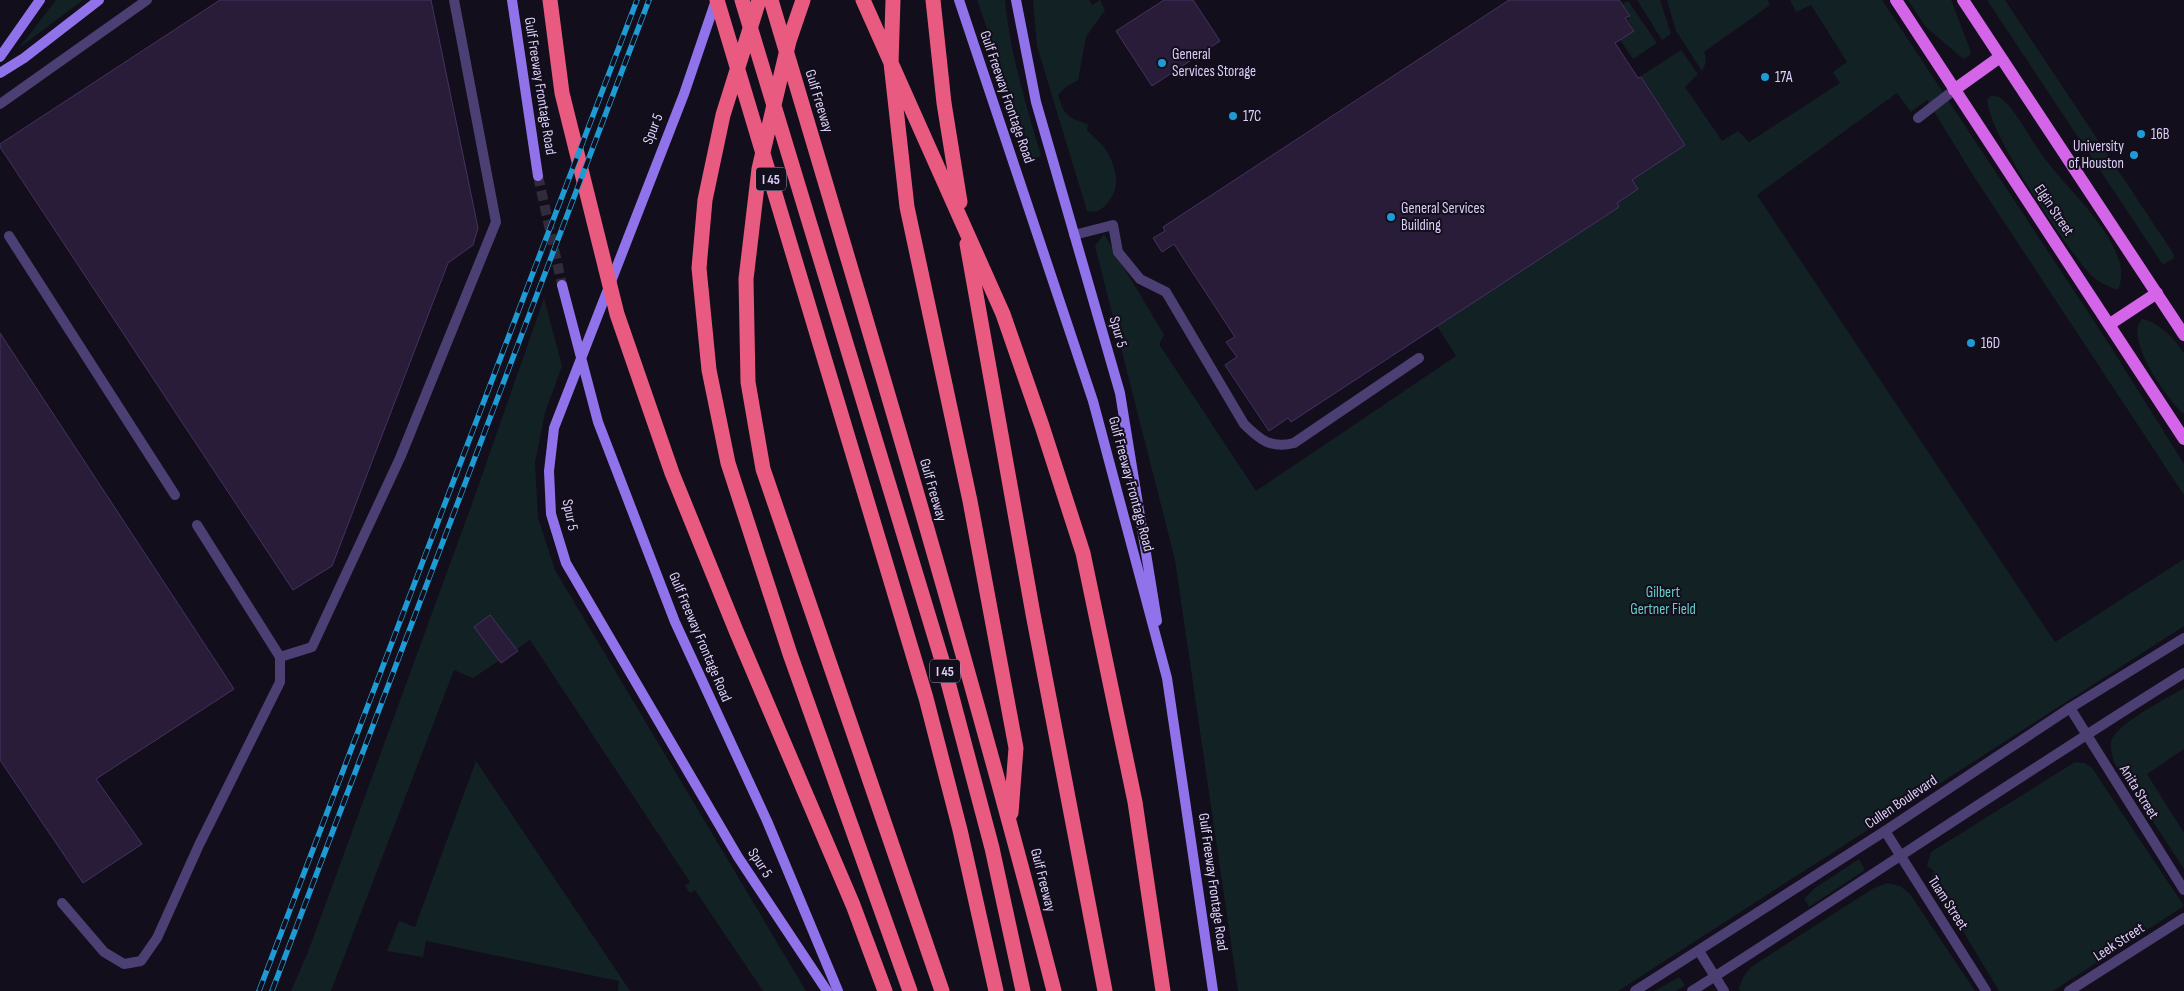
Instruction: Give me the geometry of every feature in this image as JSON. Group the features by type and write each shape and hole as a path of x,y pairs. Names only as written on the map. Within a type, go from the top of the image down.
{"highway":[{"path":"550,0 562,93 617,314 672,473 737,633 853,906 885,991"},
{"name":"I 45","path":"716,0 926,698 960,830 996,991"},
{"name":"I 45","path":"742,0 944,668 992,848 1023,991"},
{"path":"759,0 723,115 705,200 699,268 709,370 728,463 790,654 910,991"},
{"name":"Gulf Freeway","path":"771,0 873,342 1011,824 1054,991"},
{"path":"802,0 789,40 759,169 746,279 748,382 763,469 942,991"},
{"path":"863,0 1003,314 1083,553 1135,802 1163,991"},
{"path":"893,0 891,63 907,207 970,501 1016,748 1011,824"},
{"path":"933,0 944,103 974,287 1033,614 1105,991"}],"main road":[{"path":"0,57 40,0"},
{"path":"0,73 24,58 99,0"},
{"name":"Gulf Freeway Frontage Road","path":"512,0 538,176"},
{"name":"Spur 5","path":"716,0 684,94 601,303 554,428 549,471 552,514 566,563 738,857 827,991"},
{"name":"Gulf Freeway Frontage Road","path":"958,0 1093,401 1167,678 1213,991"},
{"name":"Spur 5","path":"1016,0 1036,102 1120,393 1167,678"},
{"name":"Elgin Street","path":"1896,0 2184,439"},
{"path":"1963,0 2184,335"},
{"path":"1954,90 2000,57"},
{"name":"Gulf Freeway Frontage Road","path":"562,284 598,422 675,622 767,821 838,991"},
{"path":"2110,324 2157,293"}],"street":[{"path":"0,104 146,0"},
{"path":"280,657 312,646 400,458 496,222 454,0"},
{"path":"1918,118 1954,90"},
{"path":"1074,235 1113,225 1118,252 1140,279 1166,292 1244,424 1257,436 1270,443 1282,446 1294,443 1419,358"},
{"path":"9,236 174,495"},
{"path":"62,903 104,952 124,964 141,961 158,938 199,845 280,682 280,657 197,525"},
{"name":"Cullen Boulevard","path":"1636,991 1885,832 2070,708 2184,638"},
{"path":"1692,991 2184,673"},
{"name":"Anita Street","path":"2070,708 2184,890"},
{"name":"Tuam Street","path":"1885,832 1986,991"},
{"name":"Leek Street","path":"2069,991 2184,918"},
{"path":"1699,950 1724,991"}],"green space":[{"path":"56,0 83,0 19,48"},
{"path":"977,0 1005,0 1007,20 1024,98 1041,156 1033,159"},
{"path":"1033,0 1089,0 1092,5 1100,0 1105,10 1086,37 1078,80 1066,87 1058,95 1062,107 1068,115 1088,124 1087,130 1104,147 1114,167 1116,181 1113,195 1104,207 1094,212 1087,211 1037,46"},
{"path":"1637,0 1660,0 1671,34 1662,40"},
{"path":"1667,0 1768,0 1770,5 1704,52 1706,61 1702,71 1676,31"},
{"name":"Gilbert Gertner Field","path":"1790,0 1882,0 2109,344 2184,464 2184,495 1973,175 1927,100 1911,112 1897,93 1757,195 2055,642 2184,559 2184,626 1618,991 1238,991 1175,560 1095,246 1104,234 1164,335 1159,344 1256,491 1456,356 1437,326 1619,207 1617,203 1638,189 1632,180 1685,145 1641,76 1681,50 1698,74 1685,87 1722,141 1738,131 1749,142 1840,83 1833,72 1847,62 1811,5 1796,12"},
{"path":"1908,0 1951,0 1971,52 1969,56 1963,59 1925,26"},
{"path":"1987,0 2005,0 2173,253 2174,258 2163,265"},
{"path":"1628,1 1657,43 1633,59 1620,40 1634,30 1628,20 1630,15 1622,4"},
{"path":"1991,96 1999,97 2010,107 2040,152 2104,230 2120,264 2121,279 2118,290 2104,284 2091,275 2047,216 2000,137 1987,99"},
{"path":"544,298 562,366 545,413 535,463 538,518 555,570 806,991 763,991 695,890 690,893 685,886 690,882 530,640 473,678 454,670 331,991 291,991 308,952 473,501"},
{"path":"2142,319 2160,327 2176,342 2184,353 2184,414 2159,383 2143,354 2138,340 2138,328"},
{"path":"2184,688 2184,749 2147,774 2184,833 2184,869 2114,762 2111,743 2114,736 2131,720"},
{"path":"476,761 630,991 618,991 619,981 426,941 423,957 387,951 399,921 415,927"},
{"path":"2075,762 2085,763 2092,768 2184,906 2053,991 1999,991 1931,878 1934,871 1927,866 1931,852"},
{"path":"1859,859 1865,870 1809,907 1804,899 1815,888"},
{"path":"1887,883 1900,886 1910,894 1975,991 1740,991 1739,987 1744,976 1751,967 1872,889"},
{"path":"1679,977 1685,985 1676,991 1655,991"}],"building":[{"path":"220,0 431,0 478,228 473,245 448,263 332,566 293,590 0,147 0,144"},
{"name":"General Services Storage","path":"1164,0 1193,0 1220,41 1152,86 1116,31"},
{"name":"General Services Building","path":"1509,0 1619,0 1630,16 1625,18 1634,31 1615,43 1638,78 1641,77 1685,145 1632,180 1638,189 1617,203 1619,207 1291,422 1288,418 1269,431 1225,365 1237,357 1226,342 1235,337 1174,244 1162,252 1153,238 1165,231 1163,227"},
{"path":"0,333 234,689 96,779 142,844 83,883 0,760"},
{"path":"490,615 518,651 501,663 474,627"}],"tunnel":[{"path":"538,176 562,285"}],"railway":[{"path":"259,991 637,0"},
{"path":"272,991 649,0"}],"place":[{"name":"General Services Storage","path":"1162,63"},
{"name":"17A","path":"1765,77"},
{"name":"17C","path":"1233,116"},
{"name":"16B","path":"2141,134"},
{"name":"University of Houston","path":"2134,155"},
{"name":"General Services Building","path":"1391,217"},
{"name":"16D","path":"1971,343"}]}
